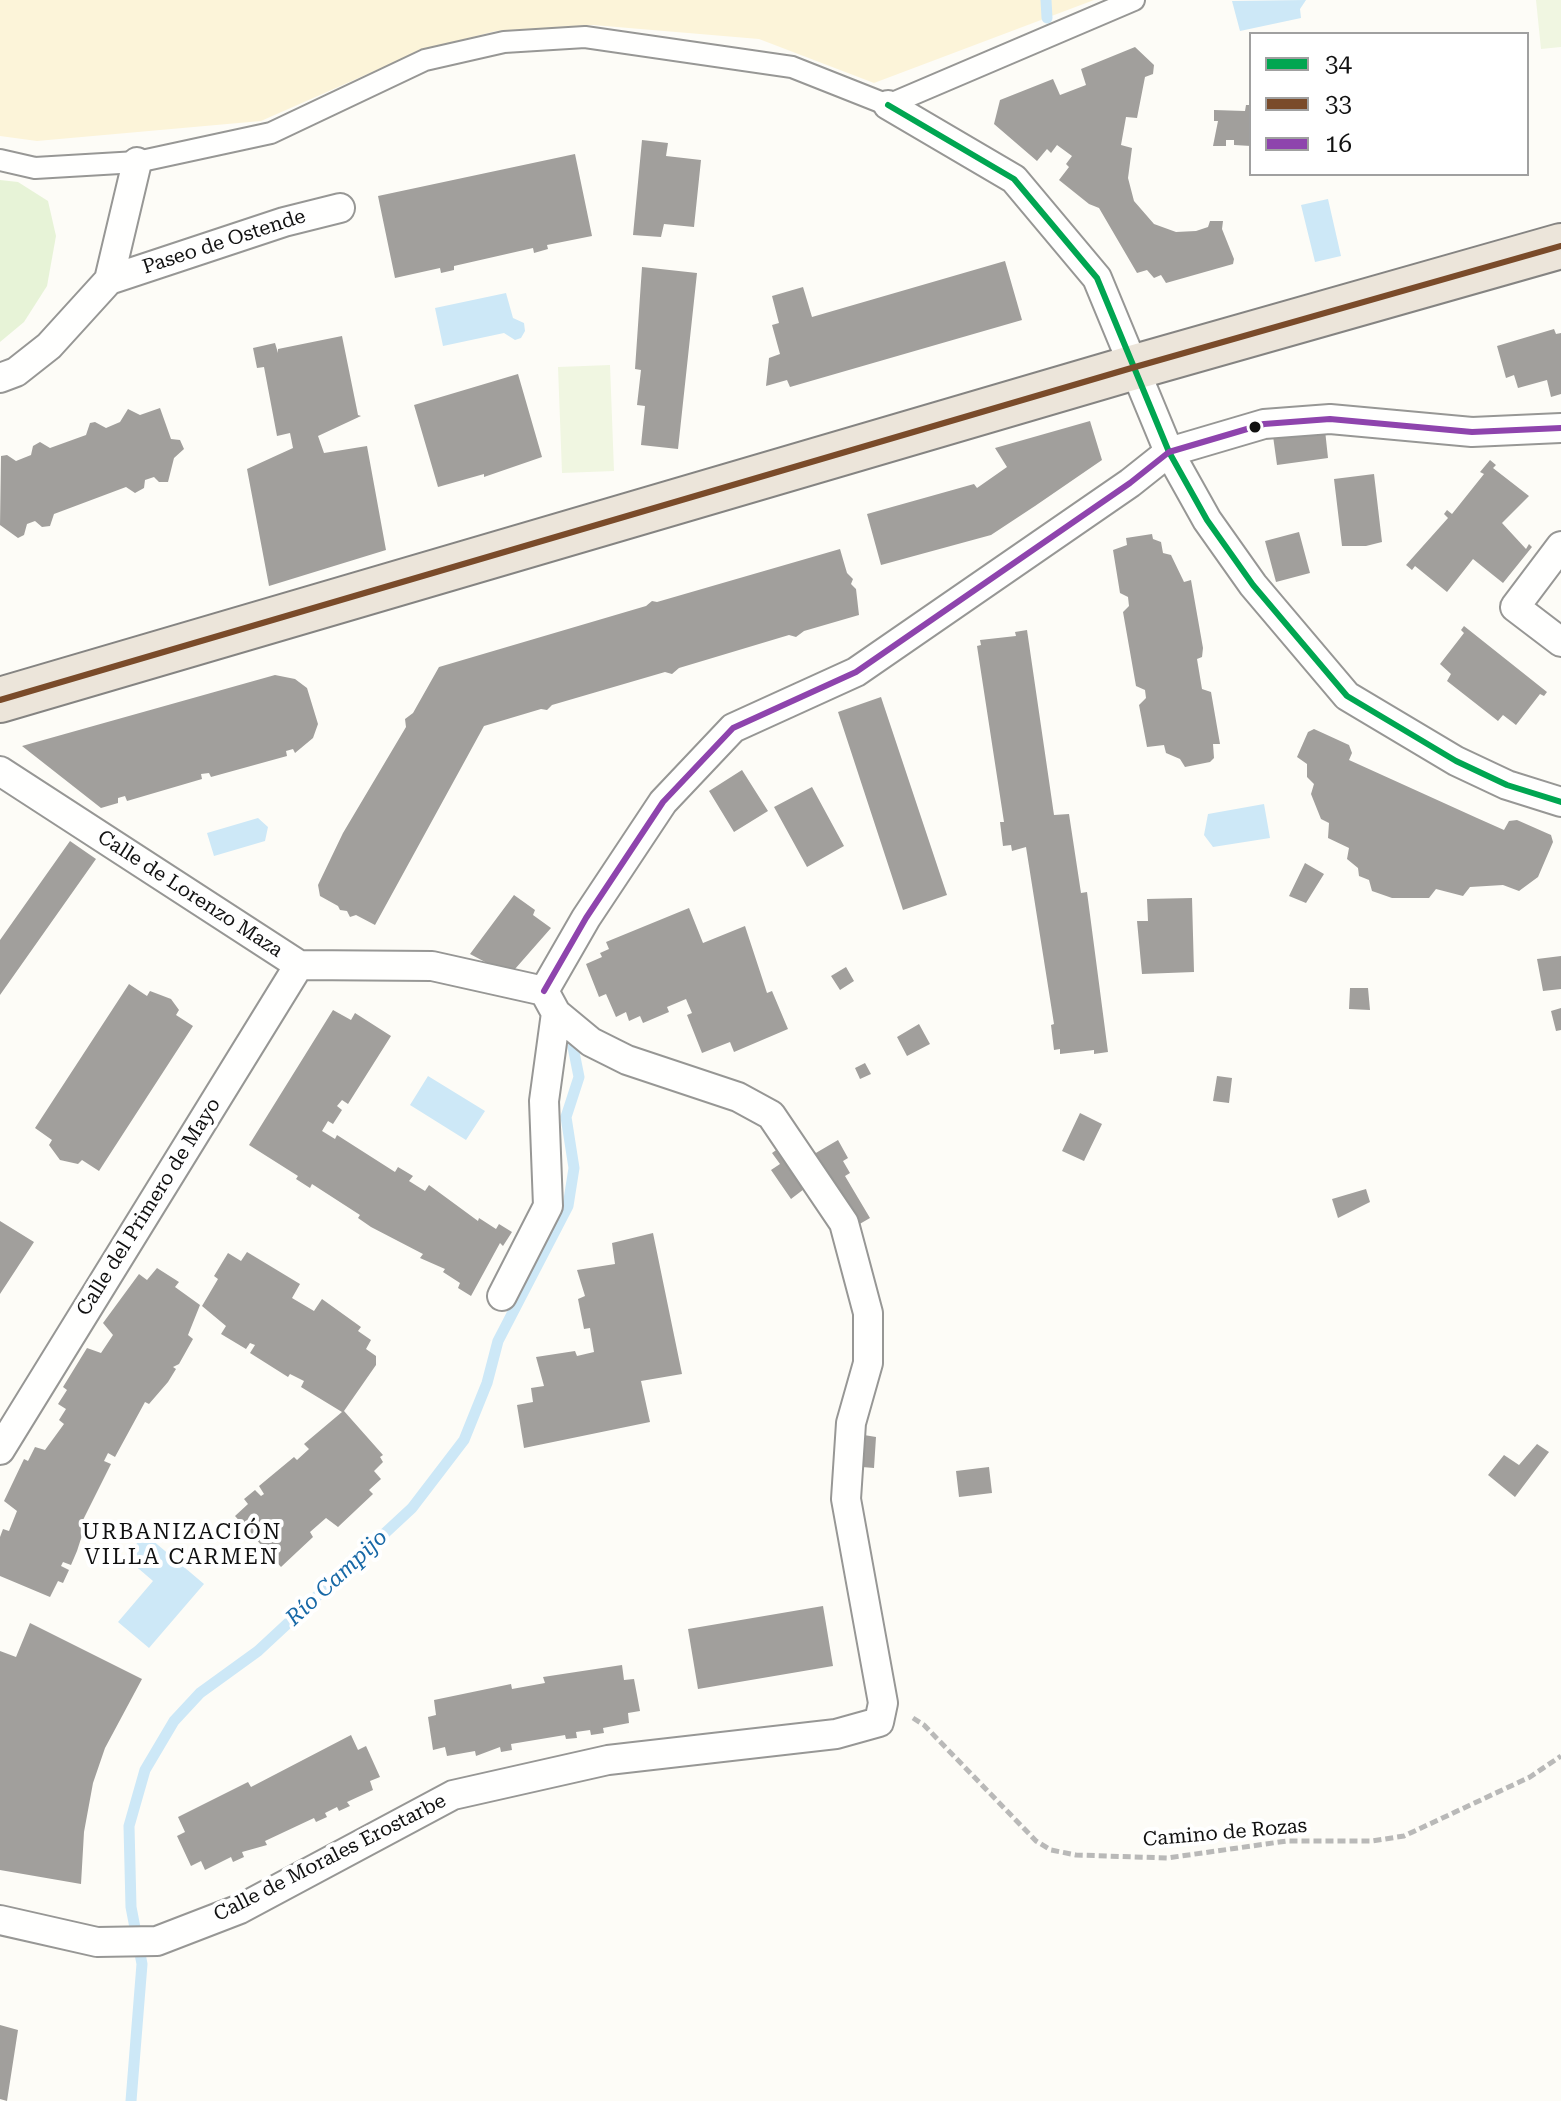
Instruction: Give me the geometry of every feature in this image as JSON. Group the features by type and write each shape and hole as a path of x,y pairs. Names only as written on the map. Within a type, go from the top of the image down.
{"highway":[{"path":"0,700 1135,367 1561,246"}],"street":[{"path":"888,105 1134,0"},
{"path":"0,160 35,168 137,162 271,133 425,60 504,42 585,37 792,67 888,105 1014,179 1097,278 1169,452 1207,520 1253,585 1347,696 1456,761 1507,785 1561,802"},
{"path":"0,378 16,372 49,346 109,280 137,162"},
{"name":"Paseo de Ostende","path":"109,280 284,222 340,208"},
{"path":"502,1296 548,1206 544,1101 550,1002 586,918 663,802 733,728 856,672 1130,483 1169,452 1264,424 1330,419 1472,432 1561,428"},
{"path":"1561,546 1515,607 1561,642"},
{"name":"Calle de Lorenzo Maza","path":"0,771 299,965 432,966 550,1002"},
{"name":"Calle del Primero de Mayo","path":"0,1450 299,965"},
{"path":"550,1002 591,1042 627,1060 738,1097 771,1115 809,1166 844,1223 868,1313 868,1363 851,1423 846,1499 883,1703"},
{"name":"Calle de Morales Erostarbe","path":"0,1920 97,1942 157,1941 240,1909 453,1795 608,1760 836,1734 879,1722 883,1703"}],"path":[{"name":"Camino de Rozas","path":"883,1703 924,1725 1036,1841 1051,1850 1076,1855 1167,1858 1287,1841 1372,1841 1404,1836 1530,1777 1561,1756"}],"green space":[{"path":"1536,0 1561,0 1561,47 1541,49"},
{"path":"0,180 18,182 48,201 56,236 47,286 24,322 0,342"},
{"path":"610,365 614,471 562,473 558,367"}],"sand":[{"path":"0,0 1094,0 874,83 759,39 593,25 496,31 422,50 261,121 37,141 0,136"}],"water":[{"path":"1306,0 1300,9 1301,18 1240,31 1232,1"},
{"path":"1328,199 1341,256 1315,262 1301,205"},
{"path":"506,293 513,318 524,323 525,331 521,338 515,340 504,333 443,346 435,308"},
{"path":"1264,804 1270,838 1213,847 1204,835 1208,814"},
{"path":"258,818 268,827 265,841 214,856 207,833"},
{"path":"428,1076 485,1111 466,1140 410,1105"},
{"path":"145,1534 204,1584 149,1648 118,1622 153,1581 125,1557"}],"building":[{"path":"1135,47 1154,65 1153,74 1145,77 1137,118 1126,117 1121,145 1132,148 1128,178 1134,201 1154,224 1176,232 1196,231 1208,227 1210,221 1223,221 1222,229 1234,259 1233,264 1166,283 1161,275 1154,278 1147,270 1137,273 1099,208 1089,204 1059,180 1069,167 1066,164 1072,156 1057,145 1051,153 1047,149 1037,161 994,124 1000,100 1053,79 1060,95 1086,85 1081,69"},
{"path":"1246,105 1249,105 1249,146 1234,145 1234,140 1226,140 1226,146 1213,146 1218,121 1214,121 1214,110 1245,111"},
{"path":"642,140 668,143 666,156 701,160 694,227 664,224 661,237 633,235"},
{"path":"575,154 592,236 547,245 548,249 534,253 533,248 454,266 454,270 441,273 440,268 395,278 378,196"},
{"path":"1005,261 1022,320 790,387 787,380 766,386 769,358 780,354 772,325 779,323 772,296 803,287 812,317"},
{"path":"642,267 697,273 678,449 641,445 645,406 637,405 641,370 635,369"},
{"path":"1554,329 1556,334 1561,333 1561,394 1551,397 1547,380 1518,388 1514,375 1506,378 1497,346"},
{"path":"342,336 358,415 361,416 318,436 324,453 367,446 386,550 269,586 247,469 293,448 290,433 277,436 264,367 257,368 253,348 275,343 278,353 278,349"},
{"path":"518,374 542,457 484,477 484,474 438,487 414,405"},
{"path":"160,408 171,439 180,440 184,449 174,458 168,482 159,482 154,477 145,480 144,488 135,493 126,487 54,514 50,526 42,527 35,521 27,524 24,535 18,538 0,525 1,456 7,455 16,461 31,455 33,446 40,442 50,448 86,435 90,423 95,422 106,428 120,422 128,409 140,415"},
{"path":"1090,421 1102,460 991,535 881,565 867,514 974,484 977,488 1007,467 995,448"},
{"path":"1325,430 1328,458 1277,465 1273,436"},
{"path":"1490,460 1496,465 1493,468 1529,496 1502,523 1526,549 1529,544 1532,547 1503,583 1473,559 1447,592 1415,566 1412,570 1406,565 1448,518 1444,514 1447,510 1452,514 1484,474 1480,472"},
{"path":"1374,474 1382,542 1342,546 1334,479"},
{"path":"1299,532 1310,573 1276,582 1265,541"},
{"path":"1152,534 1153,539 1161,542 1163,553 1171,555 1184,582 1191,580 1203,648 1202,657 1197,659 1202,689 1211,692 1220,744 1213,744 1214,758 1210,762 1185,767 1180,759 1166,753 1164,745 1147,747 1139,705 1146,698 1145,690 1136,686 1123,612 1129,606 1128,597 1120,593 1113,550 1127,545 1126,538"},
{"path":"840,549 847,573 853,579 851,584 856,589 859,615 804,631 796,637 789,635 679,668 672,674 665,672 552,705 547,710 541,709 484,726 375,925 356,915 350,917 347,911 340,910 320,896 318,885 343,833 406,727 405,719 413,713 439,667 646,606 652,601"},
{"path":"1464,626 1547,692 1544,696 1540,694 1516,725 1503,715 1498,721 1447,681 1451,674 1440,664 1464,633 1461,630"},
{"path":"1027,630 1054,815 1069,814 1081,893 1087,892 1108,1052 1094,1054 1094,1050 1060,1054 1060,1049 1054,1050 1051,1025 1054,1024 1026,847 1012,851 1011,845 1003,846 1000,822 1004,822 977,646 981,645 980,640 1016,636 1015,632"},
{"path":"275,675 295,679 307,688 318,724 313,738 295,753 293,749 286,751 287,756 211,777 209,773 201,774 202,779 127,801 125,796 118,798 118,803 101,808 22,746"},
{"path":"881,697 947,895 903,910 838,712"},
{"path":"1314,729 1349,745 1352,753 1349,760 1477,818 1504,830 1509,821 1517,820 1551,835 1553,842 1538,877 1519,891 1503,885 1470,887 1463,896 1436,889 1429,898 1392,898 1372,891 1369,880 1359,876 1358,868 1347,859 1349,848 1328,838 1329,823 1321,819 1311,794 1314,784 1307,777 1307,764 1297,757 1308,732"},
{"path":"742,770 768,811 734,832 709,791"},
{"path":"812,787 844,846 807,867 774,807"},
{"path":"70,841 96,859 0,995 0,940"},
{"path":"1305,863 1324,874 1306,903 1289,896"},
{"path":"514,895 535,910 533,915 551,928 515,969 502,971 470,954"},
{"path":"1192,898 1194,972 1142,974 1137,921 1148,921 1147,899"},
{"path":"689,908 703,943 745,926 767,993 772,991 788,1029 734,1052 730,1042 702,1053 687,1015 692,1013 686,999 667,1007 669,1012 643,1023 640,1016 629,1021 626,1012 616,1017 606,994 599,997 586,964 602,957 600,953 609,949 606,942"},
{"path":"1561,956 1561,989 1543,991 1537,959"},
{"path":"846,967 854,981 840,990 831,976"},
{"path":"129,984 147,996 150,991 171,999 179,1010 176,1015 193,1026 99,1171 82,1160 78,1164 60,1160 49,1145 52,1140 35,1128"},
{"path":"1350,988 1368,988 1370,1010 1349,1009"},
{"path":"1561,1008 1561,1030 1556,1031 1551,1011"},
{"path":"333,1010 351,1020 355,1013 391,1036 348,1104 342,1100 337,1106 342,1110 333,1124 328,1121 322,1131 335,1139 337,1135 395,1172 398,1167 413,1176 409,1181 425,1191 429,1185 478,1221 479,1218 496,1229 499,1224 512,1232 503,1246 500,1243 471,1296 458,1288 460,1283 443,1272 445,1269 420,1258 423,1254 371,1227 358,1218 360,1215 312,1184 310,1188 296,1179 298,1176 249,1145"},
{"path":"919,1024 930,1044 907,1056 897,1037"},
{"path":"865,1063 871,1074 860,1079 855,1068"},
{"path":"1217,1076 1232,1078 1229,1103 1213,1101"},
{"path":"1080,1113 1102,1124 1084,1161 1062,1151"},
{"path":"838,1140 848,1158 843,1161 850,1173 845,1176 870,1218 851,1229 809,1157"},
{"path":"782,1146 808,1186 791,1199 771,1170 780,1164 772,1153"},
{"path":"1366,1189 1370,1202 1338,1218 1332,1199"},
{"path":"0,1221 34,1242 0,1294"},
{"path":"653,1233 682,1374 641,1381 650,1422 524,1448 517,1405 533,1402 531,1388 544,1386 536,1357 575,1351 577,1356 594,1352 590,1328 584,1329 578,1299 585,1296 577,1270 615,1264 612,1243"},
{"path":"247,1252 300,1284 292,1298 314,1311 322,1299 361,1327 358,1331 371,1340 366,1349 376,1356 376,1365 344,1411 383,1455 380,1457 383,1462 374,1471 381,1479 369,1490 373,1494 338,1527 326,1518 310,1532 313,1537 281,1567 235,1516 248,1504 244,1499 255,1490 261,1496 264,1494 259,1486 294,1457 297,1460 309,1449 304,1444 342,1412 301,1387 304,1381 290,1374 288,1377 250,1353 255,1345 250,1343 246,1349 221,1334 226,1326 202,1306 218,1279 214,1276 228,1253 241,1261"},
{"path":"157,1268 179,1282 175,1287 200,1305 188,1335 193,1339 179,1364 173,1367 176,1369 168,1382 149,1404 145,1402 115,1457 108,1453 104,1461 111,1464 82,1522 86,1523 77,1551 71,1565 63,1562 61,1566 69,1570 63,1583 58,1581 50,1597 0,1576 0,1537 3,1529 9,1531 17,1511 4,1501 24,1459 28,1461 35,1447 45,1450 64,1424 59,1420 66,1409 58,1404 67,1390 63,1387 87,1348 101,1353 113,1335 103,1323 139,1274 147,1280"},
{"path":"864,1435 876,1437 874,1468 862,1467"},
{"path":"1537,1444 1549,1452 1515,1497 1488,1475 1504,1455 1519,1465"},
{"path":"989,1467 992,1493 959,1497 956,1471"},
{"path":"823,1606 833,1666 698,1689 688,1629"},
{"path":"30,1623 142,1679 105,1748 93,1783 84,1832 81,1884 0,1870 0,1651 16,1657"},
{"path":"622,1665 624,1680 634,1679 640,1711 628,1713 629,1723 603,1728 604,1733 591,1735 590,1730 576,1732 577,1738 566,1739 565,1735 511,1744 512,1750 501,1752 500,1747 476,1756 475,1751 447,1756 445,1747 433,1750 428,1717 436,1715 434,1700 511,1684 512,1689 545,1683 543,1677"},
{"path":"351,1735 358,1750 366,1746 380,1777 370,1781 373,1790 347,1802 350,1806 339,1811 337,1807 325,1813 327,1817 316,1822 314,1818 265,1841 267,1845 242,1852 244,1857 233,1862 231,1857 205,1870 201,1861 191,1866 177,1836 185,1832 178,1817 248,1782 251,1787"},
{"path":"0,2025 18,2030 7,2101 0,2099"}],"waterway":[{"name":"Río Campijo","path":"1046,0 1047,18"},
{"name":"Río Campijo","path":"131,2101 142,1964 131,1907 129,1826 145,1770 174,1721 200,1693 258,1651 412,1508 464,1440 487,1383 498,1341 568,1206 574,1168 566,1117 579,1077 573,1047"}],"transit line":[{"name":"34","path":"888,105 1014,179 1097,278 1169,452 1207,520 1253,585 1347,696 1456,761 1507,785 1561,802"},
{"name":"33","path":"0,700 1135,367 1561,246"},
{"name":"16","path":"544,991 586,918 663,802 733,728 856,672 1130,483 1169,452 1264,424 1330,419 1472,432 1561,428"}],"district":[{"name":"URBANIZACIÓN VILLA CARMEN","path":"182,1546"}]}
